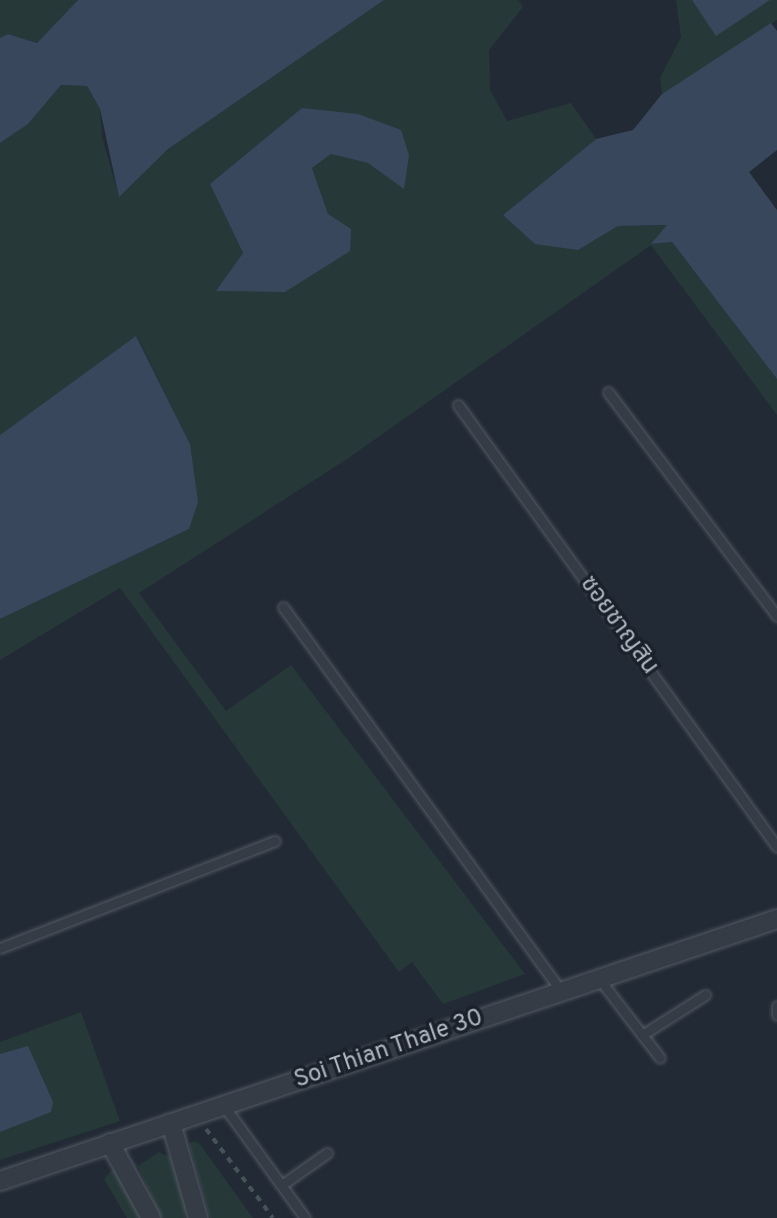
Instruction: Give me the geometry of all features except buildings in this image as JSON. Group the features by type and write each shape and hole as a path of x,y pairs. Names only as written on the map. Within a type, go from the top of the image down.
{"street":[{"name":"Soi Thian Thale 30","path":"0,1181 777,919"},
{"path":"171,1123 198,1218"},
{"path":"110,1143 151,1218"}],"lane":[{"path":"608,392 777,616"},
{"name":"ซอยชาญสิน","path":"458,405 777,847"},
{"path":"283,607 562,992"},
{"path":"0,948 275,841"},
{"path":"600,980 660,1058"},
{"path":"642,1035 705,995"},
{"path":"777,1006 777,1015"},
{"path":"224,1106 305,1218"},
{"path":"283,1184 327,1153"}],"path":[{"path":"195,1115 273,1218"}],"shaded area":[{"path":"0,0 78,0 37,43 8,34 0,38"},
{"path":"384,0 518,0 523,7 489,50 490,90 507,121 571,103 596,139 503,215 578,250 618,226 668,225 652,244 672,242 777,379 777,415 651,245 347,459 139,593 226,711 291,665 525,974 443,1004 412,962 399,972 120,588 0,660 0,619 189,529 190,444 137,336 0,435 0,143 28,124 61,85 87,86 100,109 102,137 119,196 168,149","holes":["303,108 368,163 331,154 312,168 328,214 217,291 243,253 210,184"]},
{"path":"676,0 692,0 717,35 770,0 777,0 777,20 662,94 660,78 681,37"},
{"path":"81,1012 120,1121 0,1160 0,1042"},
{"path":"193,1141 199,1143 253,1218 210,1218 189,1144"},
{"path":"159,1152 170,1157 186,1205 185,1218 161,1218 138,1166"},
{"path":"114,1168 143,1218 127,1218 104,1179"}],"water":[{"path":"78,0 384,0 168,149 119,197 100,109 87,86 61,85 28,124 0,143 0,38 8,34 37,43"},
{"path":"692,0 770,0 716,36"},
{"path":"771,23 777,31 777,150 749,172 777,210 777,379 672,242 651,244 667,225 618,226 578,250 535,244 503,215 596,139 633,130 662,94"},
{"path":"302,108 358,114 401,130 409,155 404,189 368,163 331,154 312,168 328,214 351,229 350,251 285,292 216,291 243,253 210,184"},
{"path":"136,336 190,444 198,502 189,529 0,619 0,435"},
{"path":"28,1046 53,1102 51,1112 0,1132 0,1054"}]}
